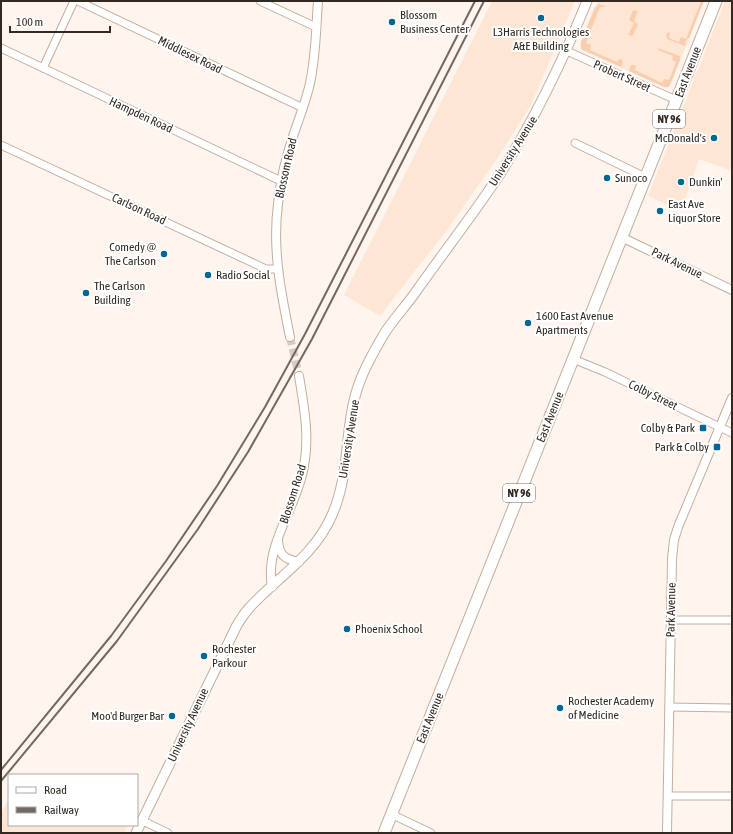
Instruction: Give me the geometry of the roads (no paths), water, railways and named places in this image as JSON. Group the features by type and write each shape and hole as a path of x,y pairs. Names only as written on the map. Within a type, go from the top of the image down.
{"main road":[{"name":"University Avenue","path":"136,833 237,625 249,608 311,550 324,532 333,514 344,472 350,417 354,400 366,368 385,334 500,174 536,115 567,51 587,1"},
{"name":"East Avenue","path":"384,833 716,1"}],"street":[{"path":"43,68 74,1"},
{"name":"Middlesex Road","path":"78,1 303,108"},
{"path":"260,1 316,27"},
{"name":"Blossom Road","path":"290,337 278,269 276,224 281,181 288,152 310,84 314,59 318,1"},
{"name":"Hampden Road","path":"1,48 281,181"},
{"name":"Probert Street","path":"567,51 676,100"},
{"path":"575,143 646,177"},
{"name":"Carlson Road","path":"1,145 266,269 278,269"},
{"name":"Park Avenue","path":"621,237 732,290"},
{"name":"Colby Street","path":"573,359 605,372 732,434"},
{"name":"Blossom Road","path":"272,586 270,575 273,550 293,503 305,459 306,423 299,376"},
{"name":"Park Avenue","path":"667,833 672,559 675,536 732,398"},
{"path":"278,539 278,548 281,554 291,560 299,562"},
{"path":"671,620 732,620"},
{"path":"669,707 732,708"},
{"path":"668,796 732,796"},
{"path":"391,814 431,833"},
{"path":"143,821 168,833"}],"tunnel":[{"path":"290,337 299,376"}],"railway":[{"path":"1,770 111,636 166,561 217,486 265,407 305,334 475,1"},
{"path":"1,781 117,641 198,529 248,452 312,339 484,1"}],"place":[{"name":"L3Harris Technologies A&E Building","path":"541,18"},
{"name":"Blossom Business Center","path":"392,22"},
{"name":"McDonald's","path":"714,138"},
{"name":"Sunoco","path":"607,178"},
{"name":"Dunkin'","path":"681,182"},
{"name":"East Ave Liquor Store","path":"660,211"},
{"name":"Comedy @ The Carlson","path":"164,254"},
{"name":"Radio Social","path":"208,275"},
{"name":"The Carlson Building","path":"86,293"},
{"name":"1600 East Avenue Apartments","path":"528,323"},
{"name":"Colby & Park","path":"703,428"},
{"name":"Park & Colby","path":"717,447"},
{"name":"Phoenix School","path":"347,629"},
{"name":"Rochester Parkour","path":"204,656"},
{"name":"Rochester Academy of Medicine","path":"560,708"},
{"name":"Moo'd Burger Bar","path":"172,716"}]}
